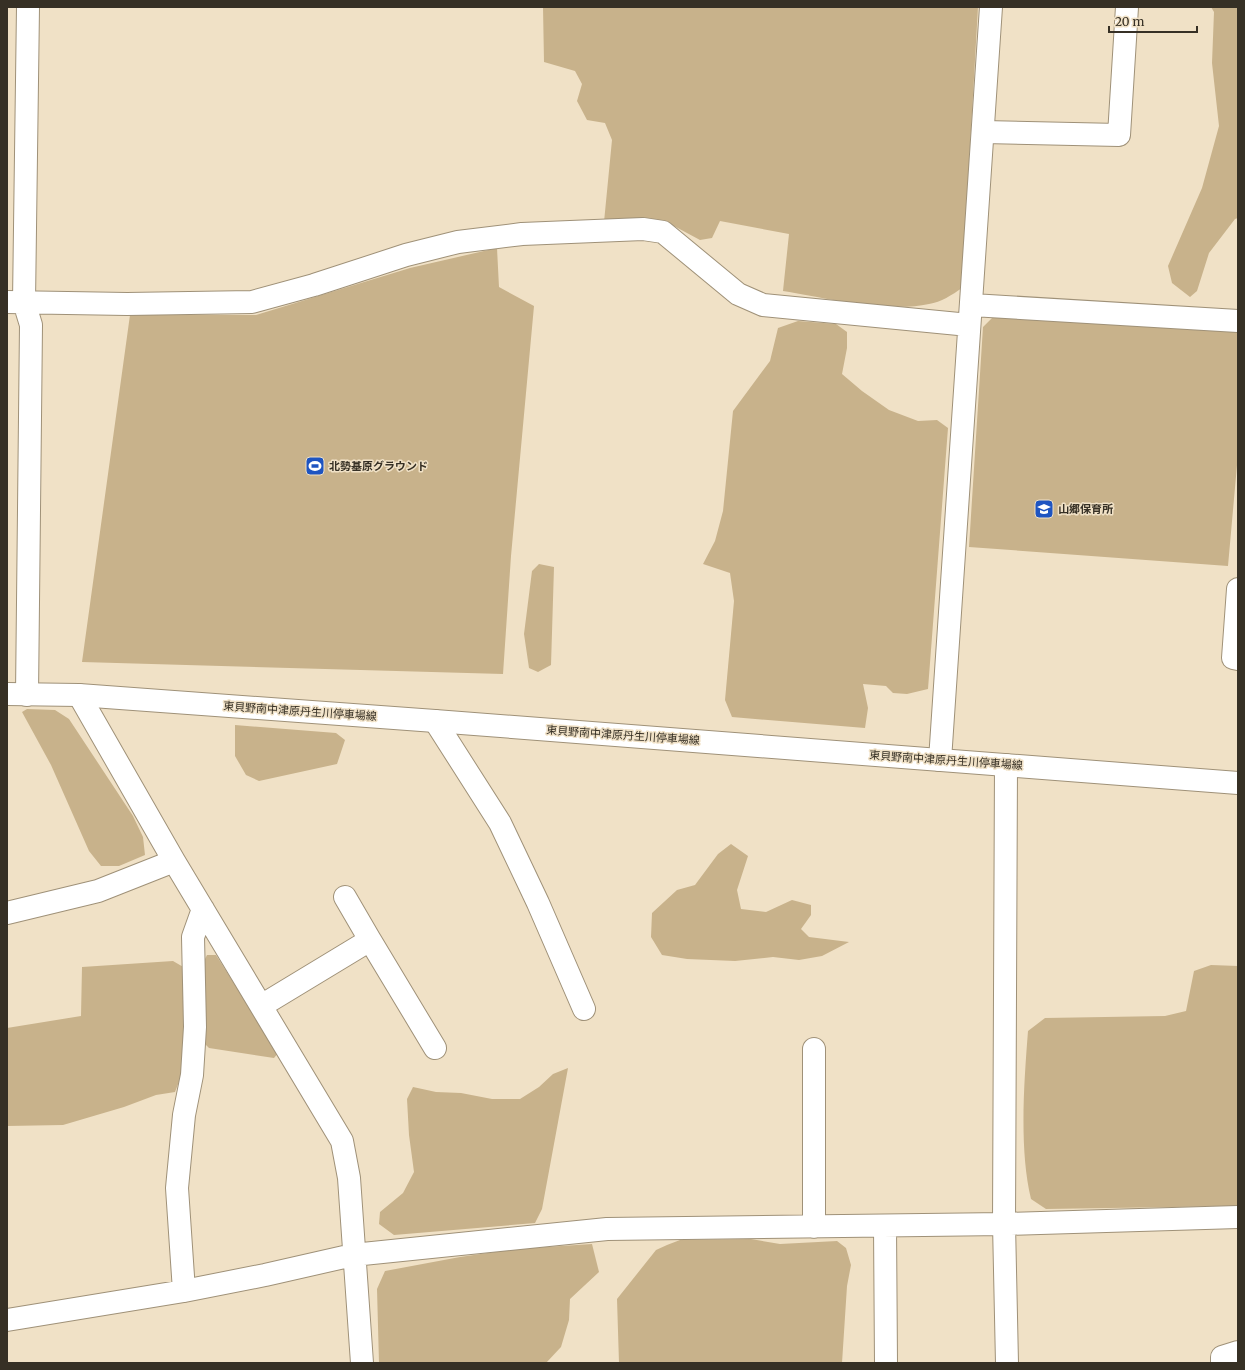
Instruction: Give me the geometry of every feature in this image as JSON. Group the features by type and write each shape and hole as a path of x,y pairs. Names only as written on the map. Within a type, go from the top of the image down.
{"street":[{"path":"17,694 31,325 16,302 28,7"},
{"path":"940,760 984,132 991,7"},
{"path":"984,132 1119,135 1127,7"},
{"path":"16,302 127,304 252,302 314,285 406,255 458,242 522,234 643,229 663,232 738,294 763,305 971,315 1238,321"},
{"path":"1238,590 1232,658 1238,659"},
{"name":"東貝野南中津原丹生川停車場線","path":"17,694 79,695 1238,783"},
{"path":"79,695 174,861 342,1141 349,1178 362,1363"},
{"path":"435,721 500,823 538,903 584,1009"},
{"path":"1006,765 1004,1224 1007,1363"},
{"path":"7,912 98,891 174,861"},
{"path":"344,897 435,1048"},
{"path":"184,1291 177,1188 184,1115 192,1075 194,1035 193,937 203,909"},
{"path":"261,1006 370,940"},
{"path":"814,1049 814,1227"},
{"path":"7,1320 184,1291 354,1255 607,1229 1004,1224 1238,1217"},
{"path":"885,1226 886,1363"},
{"path":"1222,1363 1222,1357 1238,1352"}],"shaded area":[{"path":"543,7 978,7 962,288 938,302 912,306 876,306 837,301 783,291 789,234 720,221 712,238 700,240 674,226 653,220 604,222 612,140 605,123 587,120 577,101 582,84 575,71 544,62"},
{"path":"1211,7 1238,7 1238,218 1235,219 1209,253 1197,291 1190,297 1172,283 1168,266 1202,188 1219,126 1212,63 1214,12"},
{"name":"北勢基原グラウンド","path":"497,248 499,287 534,306 511,556 503,674 82,662 130,315 256,315 410,268"},
{"path":"994,316 1238,332 1238,454 1228,566 969,547 983,327"},
{"path":"798,321 836,324 847,332 847,348 842,374 862,391 889,410 918,421 937,420 948,428 928,689 907,694 893,693 886,686 863,684 868,708 865,728 732,717 725,700 734,601 730,573 703,564 715,541 723,511 733,411 770,361 778,328"},
{"path":"539,564 554,567 551,665 538,672 529,668 524,634 532,571"},
{"path":"27,709 55,710 69,719 133,816 143,837 145,855 119,866 101,866 89,851 51,765 22,712"},
{"path":"235,725 336,733 345,740 337,764 259,781 246,775 235,756"},
{"path":"731,844 748,856 737,890 741,909 766,912 792,900 811,905 811,915 801,929 809,937 849,942 822,956 799,960 773,957 735,961 687,959 662,955 651,937 652,913 677,890 695,885 718,854"},
{"path":"207,955 216,955 278,1053 274,1058 209,1048 205,1044 203,963"},
{"path":"173,961 185,968 185,1066 175,1092 156,1095 124,1107 63,1125 7,1126 7,1028 81,1016 82,967"},
{"path":"1211,965 1238,966 1238,1206 1046,1209 1031,1199 1027,1180 1024,1138 1024,1094 1028,1031 1045,1018 1165,1016 1186,1011 1194,971"},
{"path":"568,1068 542,1209 535,1223 394,1235 379,1224 380,1212 403,1193 414,1172 409,1135 407,1099 413,1087 436,1092 461,1093 492,1099 520,1099 539,1087 553,1074"},
{"path":"751,1239 780,1244 837,1241 846,1248 851,1265 847,1286 842,1363 619,1363 617,1299 656,1250 680,1240"},
{"path":"592,1244 599,1272 570,1299 569,1320 561,1347 546,1363 379,1363 377,1289 385,1271 460,1257 515,1249"}],"place":[{"name":"北勢基原グラウンド","path":"315,466"},
{"name":"山郷保育所","path":"1044,509"}]}
